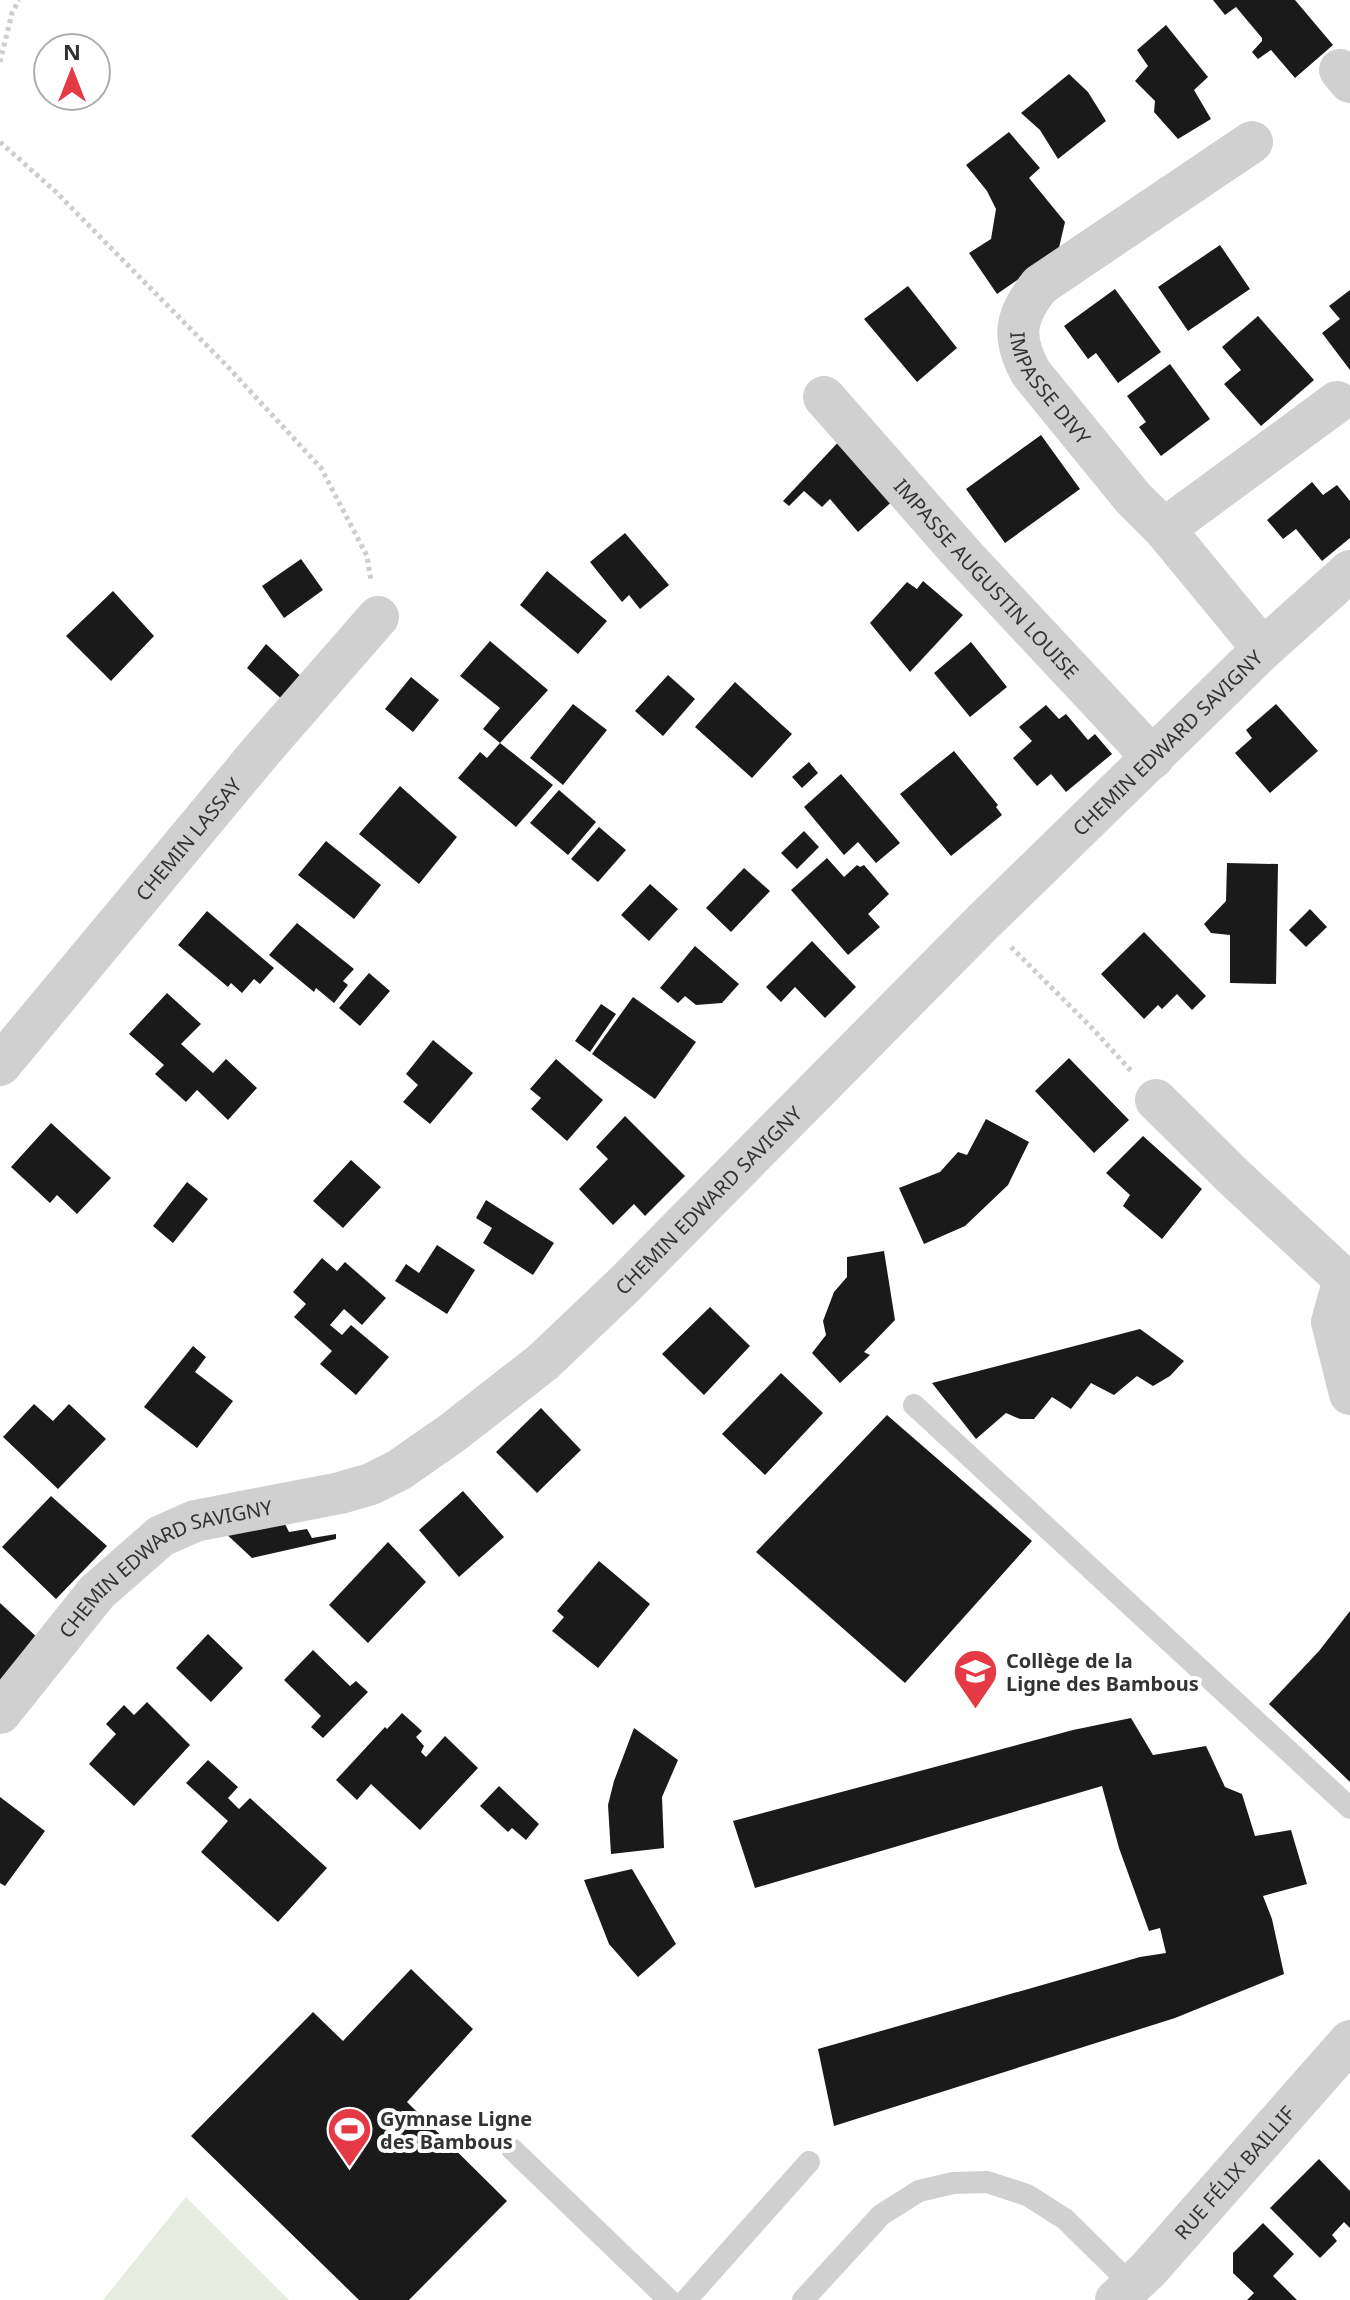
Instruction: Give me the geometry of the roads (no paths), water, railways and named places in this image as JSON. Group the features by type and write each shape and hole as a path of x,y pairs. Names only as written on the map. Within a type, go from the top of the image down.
{"street":[{"name":"IMPASSE DIVY","path":"1252,142 1040,285 1025,303 1017,328 1020,353 1031,373 1263,649"},
{"name":"IMPASSE AUGUSTIN LOUISE","path":"824,397 964,556 1153,758"},
{"path":"1164,529 1337,402"},
{"name":"CHEMIN EDWARD SAVIGNY","path":"0,1713 97,1592 161,1536 195,1521 340,1493 371,1484 399,1470 452,1433 543,1362 635,1274 983,922 1263,649 1350,571"},
{"name":"CHEMIN LASSAY","path":"0,1065 251,762 378,617"},
{"path":"1156,1100 1235,1178 1347,1278 1332,1322 1350,1394"},
{"name":"RUE FÉLIX BAILLIF","path":"1131,2295 1148,2270 1342,2069"}],"lane":[{"path":"914,1405 1350,1808"},
{"path":"512,2149 669,2300"},
{"path":"686,2300 809,2162"},
{"path":"803,2300 881,2215 919,2191 953,2183 987,2182 1027,2195 1065,2219 1131,2295"}],"place":[{"name":"Collège de la Ligne des Bambous","path":"975,1710"},
{"name":"Gymnase Ligne des Bambous","path":"349,2169"}]}
